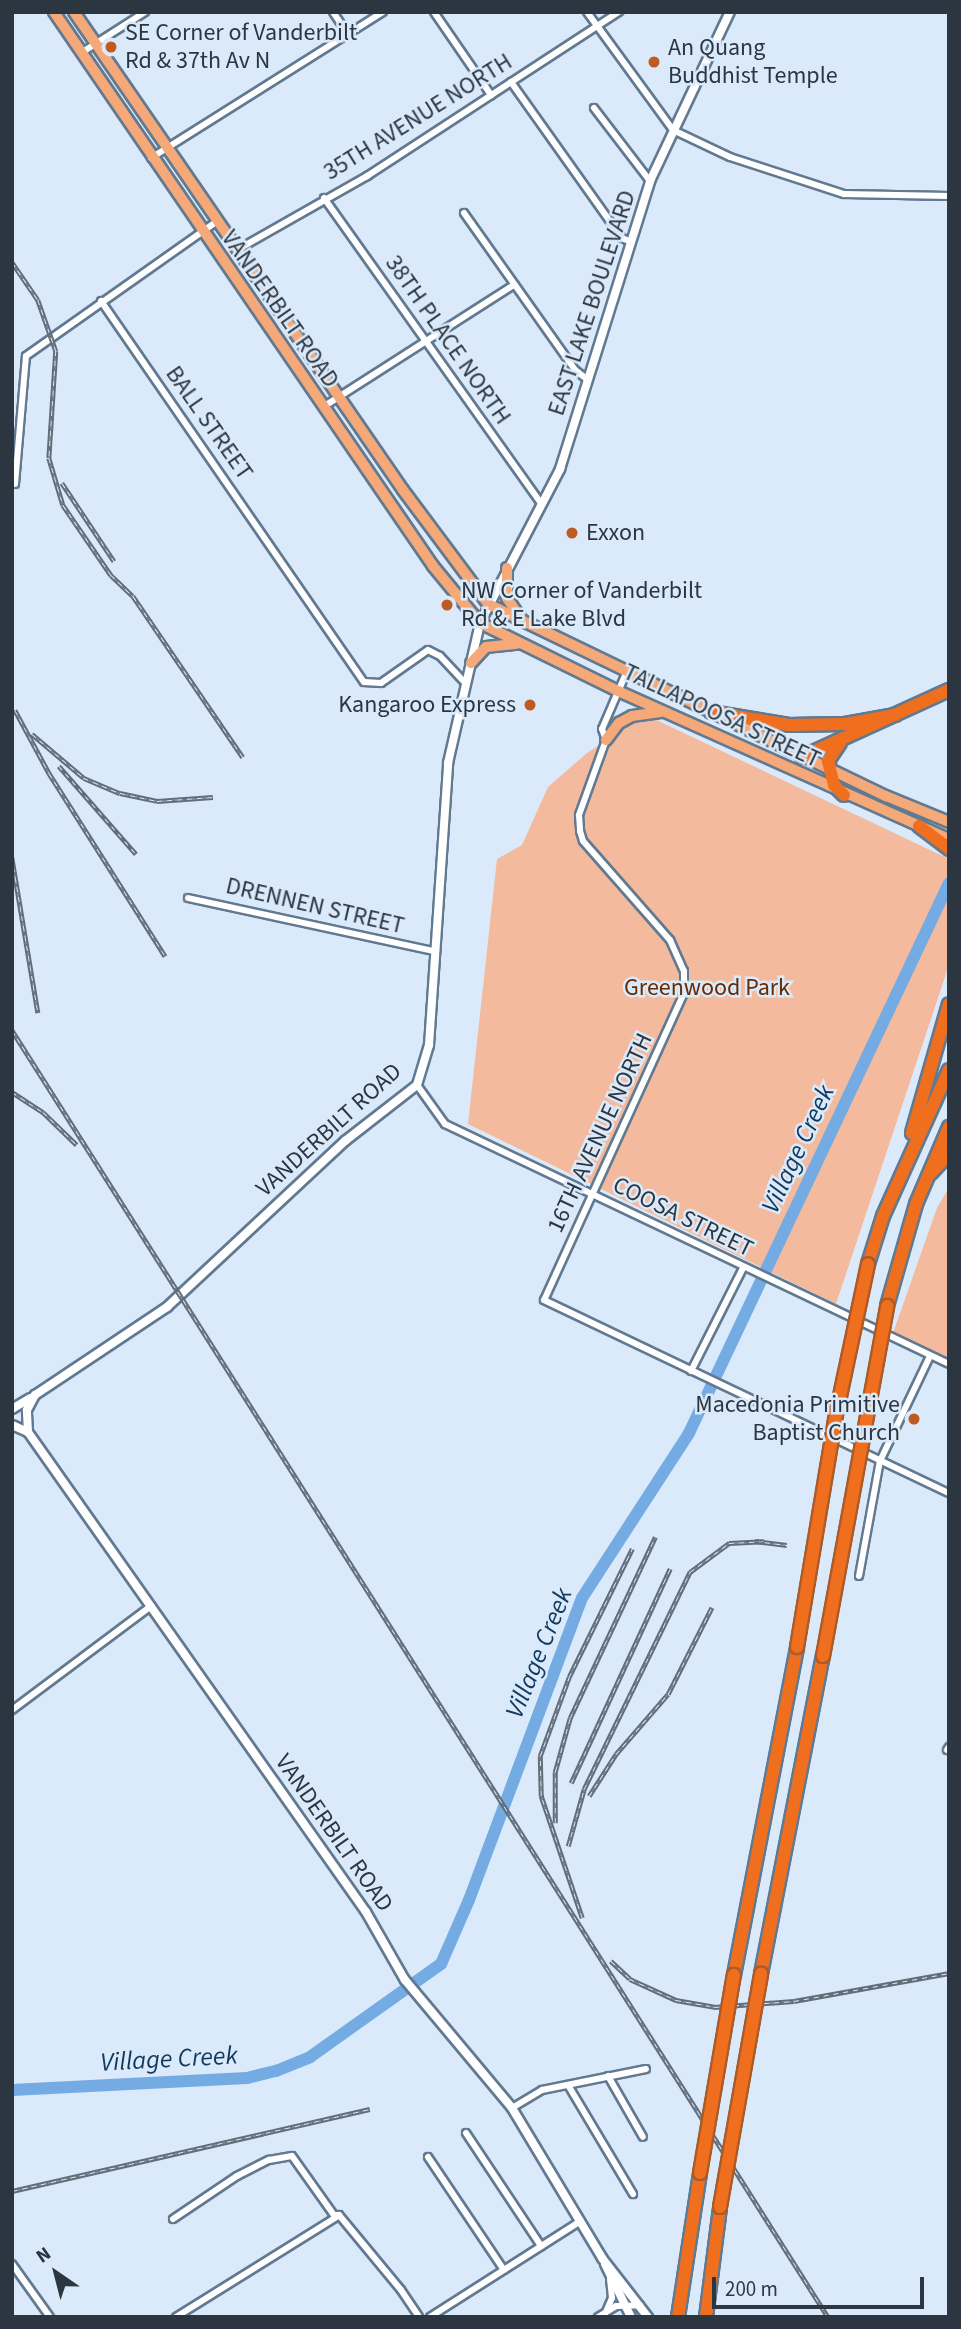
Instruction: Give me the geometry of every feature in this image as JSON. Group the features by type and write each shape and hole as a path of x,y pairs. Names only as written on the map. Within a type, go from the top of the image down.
{"highway":[{"path":"802,757 949,690"},
{"path":"711,712 799,725 895,715"},
{"path":"844,795 834,785 829,769 830,753 849,736"},
{"path":"919,826 948,849"},
{"path":"679,2311 734,1975 797,1647 836,1415 868,1264 894,1190 949,1004"},
{"path":"894,1190 949,1070"},
{"path":"706,2317 720,2207 761,1974 887,1306 924,1181 949,1127"},
{"path":"924,1181 949,1154"}],"main road":[{"name":"VANDERBILT ROAD","path":"54,12 201,233 433,566 480,623"},
{"name":"VANDERBILT ROAD","path":"75,12 236,251 463,575 488,604"},
{"path":"507,568 507,597 527,624"},
{"name":"TALLAPOOSA STREET","path":"488,604 802,757 949,822"},
{"name":"TALLAPOOSA STREET","path":"480,623 618,691 844,795 949,839"},
{"path":"471,663 486,647 522,644"},
{"path":"606,740 620,723 632,716 664,712"}],"street":[{"path":"81,53 145,12"},
{"path":"333,12 348,34"},
{"path":"151,158 383,12"},
{"path":"434,12 491,95"},
{"path":"587,12 673,130 730,157 844,194 949,196"},
{"name":"35TH AVENUE NORTH","path":"236,251 491,95 619,12"},
{"name":"EAST LAKE BOULEVARD","path":"488,604 560,469 650,181 730,12"},
{"path":"511,82 622,238 631,242"},
{"path":"594,108 650,181"},
{"name":"38TH PLACE NORTH","path":"324,198 541,503"},
{"path":"464,213 575,370 587,379"},
{"path":"15,484 26,356 216,222"},
{"path":"323,407 514,285"},
{"name":"BALL STREET","path":"101,301 364,682 382,683 428,650 440,656 465,683"},
{"name":"VANDERBILT ROAD","path":"12,1409 167,1307 345,1141 417,1085 429,1045 433,951 448,763 480,623 488,604"},
{"name":"16TH AVENUE NORTH","path":"627,671 602,729 606,740 579,815 580,831 583,841 680,956 684,993 544,1300 694,1372"},
{"name":"DRENNEN STREET","path":"188,898 433,951"},
{"name":"COOSA STREET","path":"417,1085 445,1124 949,1364"},
{"path":"746,1269 694,1372 949,1493"},
{"path":"859,1576 880,1461 930,1356"},
{"path":"12,1425 28,1432 27,1410 35,1395"},
{"name":"VANDERBILT ROAD","path":"28,1432 366,1912 405,1980 512,2108 602,2258 648,2317"},
{"path":"12,1710 151,1606"},
{"path":"512,2108 542,2090 646,2069"},
{"path":"608,2076 643,2137"},
{"path":"568,2085 633,2194"},
{"path":"466,2133 541,2246"},
{"path":"173,2219 237,2176 269,2160 292,2156 334,2215 339,2215 419,2317"},
{"path":"428,2157 504,2270"},
{"path":"176,2317 339,2215"},
{"path":"430,2317 579,2222"},
{"name":"VANDERBILT ROAD","path":"602,2258 631,2317"},
{"path":"12,2264 50,2317"},
{"path":"606,2312 612,2298 610,2277"},
{"path":"598,2317 623,2304 639,2305"}],"green space":[{"name":"Greenwood Park","path":"646,715 949,859 949,965 836,1304 468,1124 497,859 522,845 548,787 587,753"},
{"path":"949,1187 949,1359 893,1333 937,1208"}],"waterway":[{"name":"Village Creek","path":"12,2090 247,2078 276,2071 310,2057 441,1964 469,1900 582,1598 689,1433 949,883"}],"railway":[{"path":"12,262 38,300 56,351 49,458 63,505 111,575 133,596 243,757"},
{"path":"62,483 114,561"},
{"path":"15,710 49,773 165,956"},
{"path":"32,734 84,778 120,793 157,801 213,797"},
{"path":"59,766 136,854"},
{"path":"12,857 38,1013"},
{"path":"12,1030 828,2317"},
{"path":"12,1092 43,1112 77,1145"},
{"path":"555,1823 555,1772 570,1718 655,1537"},
{"path":"755,1541 787,1545"},
{"path":"568,1846 584,1789 690,1572 729,1543 764,1541"},
{"path":"582,1918 541,1796 540,1756 569,1677 632,1549"},
{"path":"571,1783 670,1569"},
{"path":"589,1796 616,1754 668,1694 712,1607"},
{"path":"611,1961 630,1979 676,2000 714,2007 794,2001 949,1973"},
{"path":"12,2191 370,2109"}],"place":[{"name":"SE Corner of Vanderbilt Rd & 37th Av N","path":"111,47"},
{"name":"An Quang Buddhist Temple","path":"654,62"},
{"name":"Exxon","path":"572,533"},
{"name":"NW Corner of Vanderbilt Rd & E Lake Blvd","path":"447,605"},
{"name":"Kangaroo Express","path":"530,705"},
{"name":"Macedonia Primitive Baptist Church","path":"914,1419"}]}
